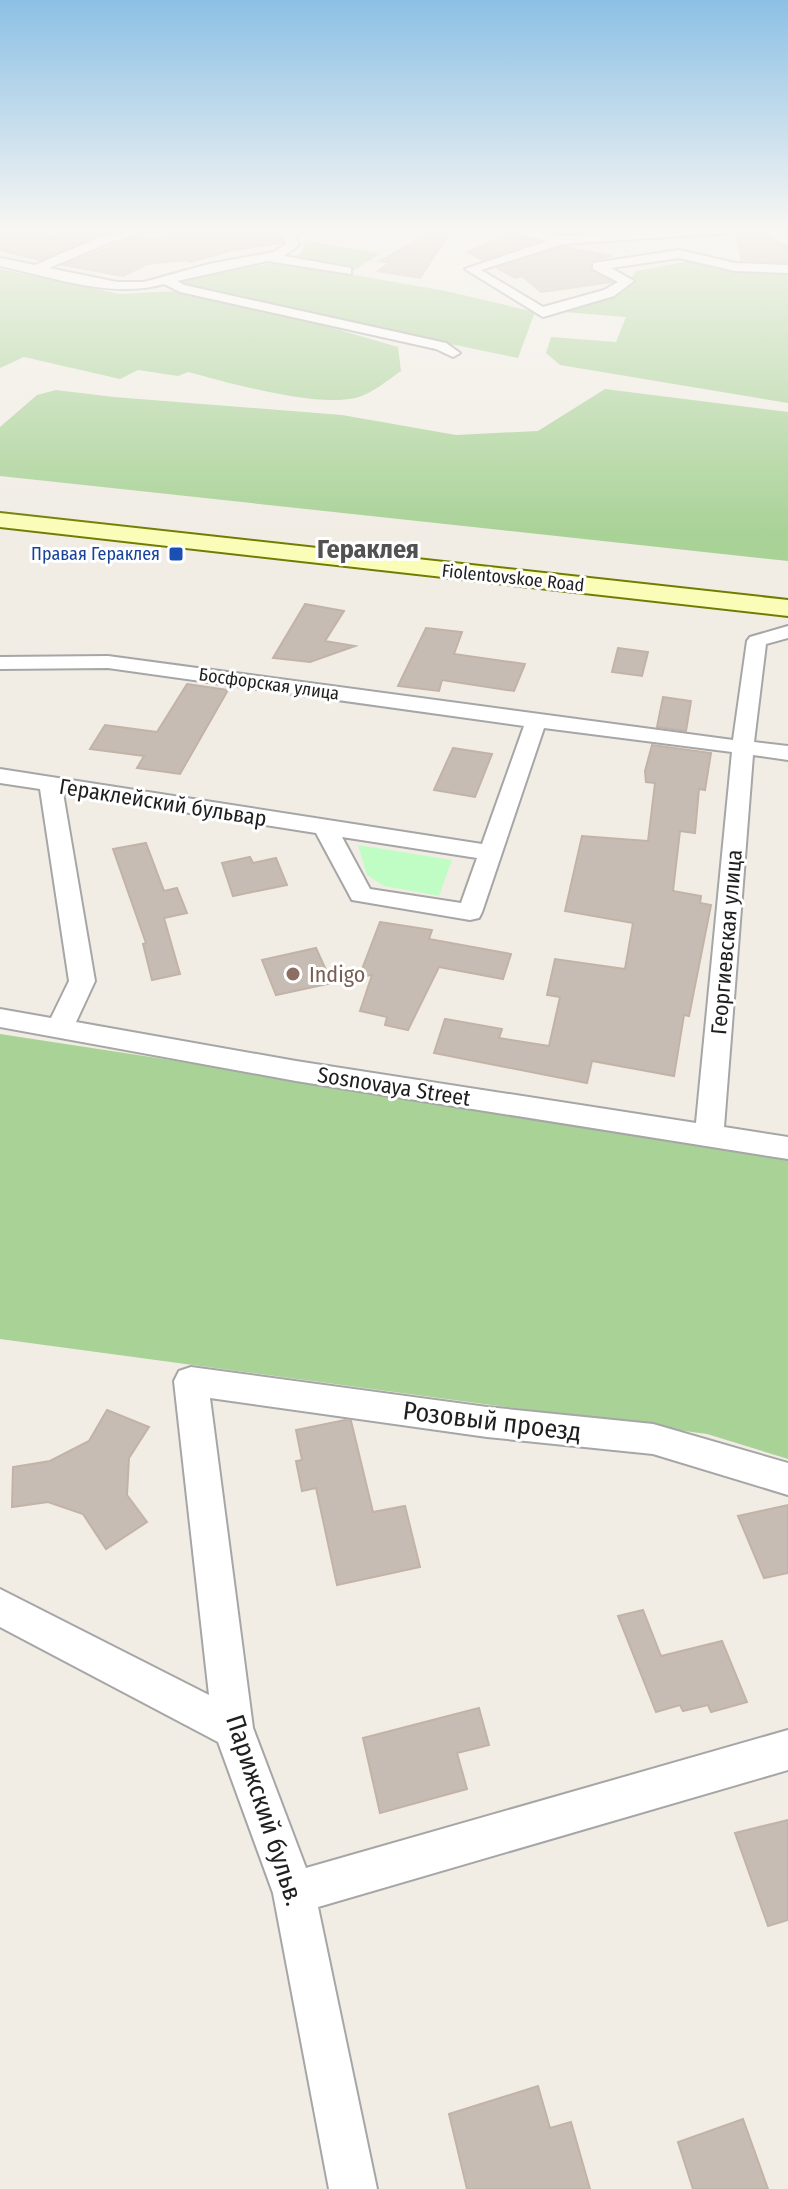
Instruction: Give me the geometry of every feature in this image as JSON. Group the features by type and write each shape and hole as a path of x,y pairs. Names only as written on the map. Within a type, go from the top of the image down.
{"main road":[{"name":"Fiolentovskoe Road","path":"0,520 788,608"}],"street":[{"path":"372,330 441,346 453,353"},
{"name":"Георгиевская улица","path":"709,1136 743,747 757,641 788,632"},
{"name":"Босфорская улица","path":"0,663 108,662 788,753"},
{"path":"325,827 361,895 470,912 536,721"},
{"name":"Гераклейский бульвар","path":"0,776 491,853"},
{"path":"51,785 82,981 60,1028"},
{"name":"Sosnovaya Street","path":"0,1018 296,1071 788,1148"},
{"name":"Розовый проезд","path":"191,1381 487,1422 653,1439 788,1479"},
{"name":"Парижский бульв.","path":"191,1381 233,1728 294,1893 353,2189"},
{"path":"0,1607 233,1728"},
{"path":"294,1893 788,1750"}],"green space":[{"path":"0,330 340,330 398,347 401,371 359,397 321,400 274,393 188,372 178,376 138,370 120,379 24,357 0,368"},
{"path":"382,330 528,330 518,358"},
{"path":"621,330 788,330 788,403 560,365 546,353 551,337 616,342"},
{"path":"605,389 788,412 788,561 0,476 0,427 37,395 56,390 342,415 456,435 538,431"},
{"path":"358,845 452,860 439,896 384,886 367,875"},
{"path":"0,1034 788,1154 788,1459 707,1434 0,1339"}],"building":[{"path":"305,604 344,611 325,641 355,646 310,662 273,658"},
{"path":"426,628 462,632 454,654 525,664 514,691 442,680 439,691 398,686"},
{"path":"618,648 648,652 642,676 612,672"},
{"path":"187,684 228,690 180,774 137,768 144,756 90,749 105,725 157,732"},
{"path":"663,697 691,701 686,731 657,727"},
{"path":"652,745 711,753 705,790 699,789 695,833 680,831 673,891 701,896 700,903 711,905 689,1016 684,1015 674,1076 592,1061 587,1083 434,1053 445,1019 502,1029 499,1038 549,1046 560,997 547,995 555,959 625,969 633,923 565,911 582,836 648,841 655,783 646,782 645,771"},
{"path":"453,748 492,754 475,797 434,790"},
{"path":"146,843 164,891 177,888 187,913 164,918 180,974 152,980 143,944 146,943 113,849"},
{"path":"250,857 253,863 276,858 287,885 233,896 222,863"},
{"path":"380,922 432,930 429,939 511,954 503,979 439,967 408,1030 385,1025 387,1017 360,1011 372,975 359,977"},
{"path":"316,948 332,983 276,995 262,960"},
{"path":"107,1410 149,1427 129,1458 127,1495 147,1522 106,1549 83,1514 48,1502 12,1507 13,1467 50,1461 89,1441"},
{"path":"351,1421 373,1512 405,1506 420,1567 337,1585 316,1488 302,1491 296,1461 302,1460 296,1430"},
{"path":"788,1505 788,1573 764,1578 738,1516"},
{"path":"643,1610 661,1656 722,1641 747,1702 711,1712 708,1705 683,1711 680,1705 656,1712 618,1616"},
{"path":"479,1708 489,1745 457,1753 467,1789 380,1813 363,1738"},
{"path":"788,1820 788,1920 768,1926 735,1833"},
{"path":"538,2086 550,2128 571,2122 590,2189 467,2189 449,2114"},
{"path":"743,2119 768,2189 693,2189 678,2142"}],"place":[{"name":"Правая Гераклея","path":"176,554"},
{"name":"Indigo","path":"293,974"}],"district":[{"name":"Гераклея","path":"368,549"}]}
